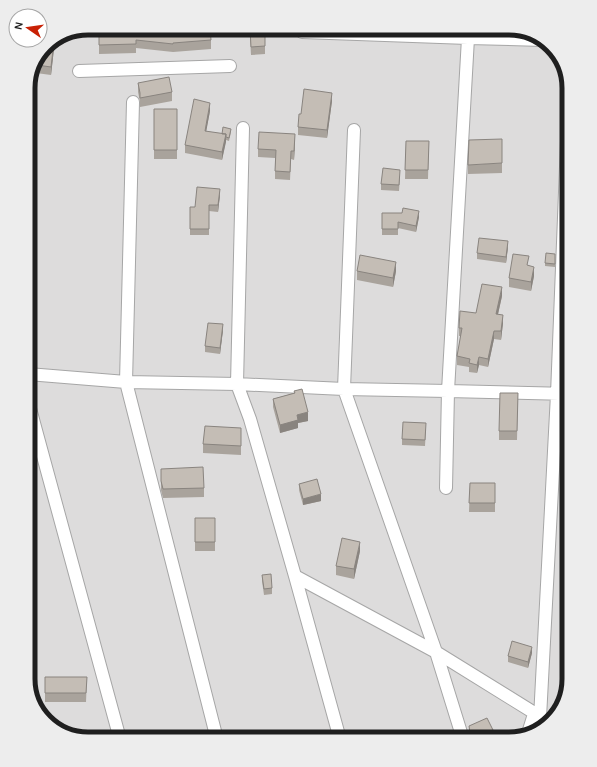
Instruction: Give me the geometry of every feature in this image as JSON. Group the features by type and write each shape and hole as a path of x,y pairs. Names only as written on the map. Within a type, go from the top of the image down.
{"street":[{"path":"385,35 530,40"},
{"path":"446,488 448,390 468,38"},
{"path":"79,71 230,66"},
{"path":"133,102 126,382 215,732"},
{"path":"243,128 237,384 250,419 338,732"},
{"path":"354,130 344,389 436,652 461,732"},
{"path":"35,375 126,382 562,394"},
{"path":"532,727 541,718 562,409"},
{"path":"35,427 118,732"},
{"path":"295,576 436,652 541,718"}],"shaded area":[{"path":"88,35 513,35 536,42 547,50 553,58 557,64 561,77 562,88 562,686 557,703 549,714 539,723 533,727 516,732 81,732 61,725 44,709 40,703 35,686 35,84 40,64 53,48 68,39"}],"building":[{"path":"99,35 211,35 211,40 173,44 136,40 136,44 99,45"},
{"path":"250,35 265,35 265,46 251,47"},
{"path":"53,48 51,67 40,65 46,56"},
{"path":"169,77 172,92 140,98 138,83"},
{"path":"304,89 332,93 327,130 298,127"},
{"path":"194,99 210,103 205,131 226,134 222,152 185,145"},
{"path":"154,109 177,109 177,150 154,150"},
{"path":"223,127 231,129 229,138 226,137 226,134 222,134"},
{"path":"259,132 295,134 294,151 291,151 290,172 275,171 276,150 258,149"},
{"path":"502,139 502,163 468,165 469,140"},
{"path":"406,141 429,141 428,170 405,170"},
{"path":"383,168 400,170 399,185 381,184"},
{"path":"197,187 220,189 218,205 209,205 209,229 190,229 190,207 195,207"},
{"path":"403,208 419,211 416,226 398,222 398,229 382,229 382,213 402,213"},
{"path":"479,238 508,241 506,257 477,253"},
{"path":"546,253 555,254 555,264 545,263"},
{"path":"513,254 529,256 527,265 534,267 531,282 509,278"},
{"path":"360,255 396,262 393,278 357,271"},
{"path":"482,284 502,287 496,314 503,315 501,331 494,331 488,359 479,357 477,365 469,363 470,359 457,356 462,328 459,328 460,311 476,313"},
{"path":"208,323 223,324 220,348 205,346"},
{"path":"302,389 308,412 297,415 298,420 280,425 273,399 295,393 294,391"},
{"path":"500,393 518,393 517,431 499,431"},
{"path":"403,422 426,423 425,440 402,439"},
{"path":"205,426 241,428 241,446 203,444"},
{"path":"203,467 204,488 163,489 161,469"},
{"path":"317,479 321,494 303,499 299,484"},
{"path":"470,483 495,483 495,503 469,503"},
{"path":"195,518 215,518 215,542 195,542"},
{"path":"342,538 360,542 354,569 336,566"},
{"path":"271,574 272,588 264,589 262,575"},
{"path":"512,641 532,647 528,662 508,656"},
{"path":"45,677 87,677 86,693 45,693"},
{"path":"487,718 494,732 470,732 469,726"}]}
